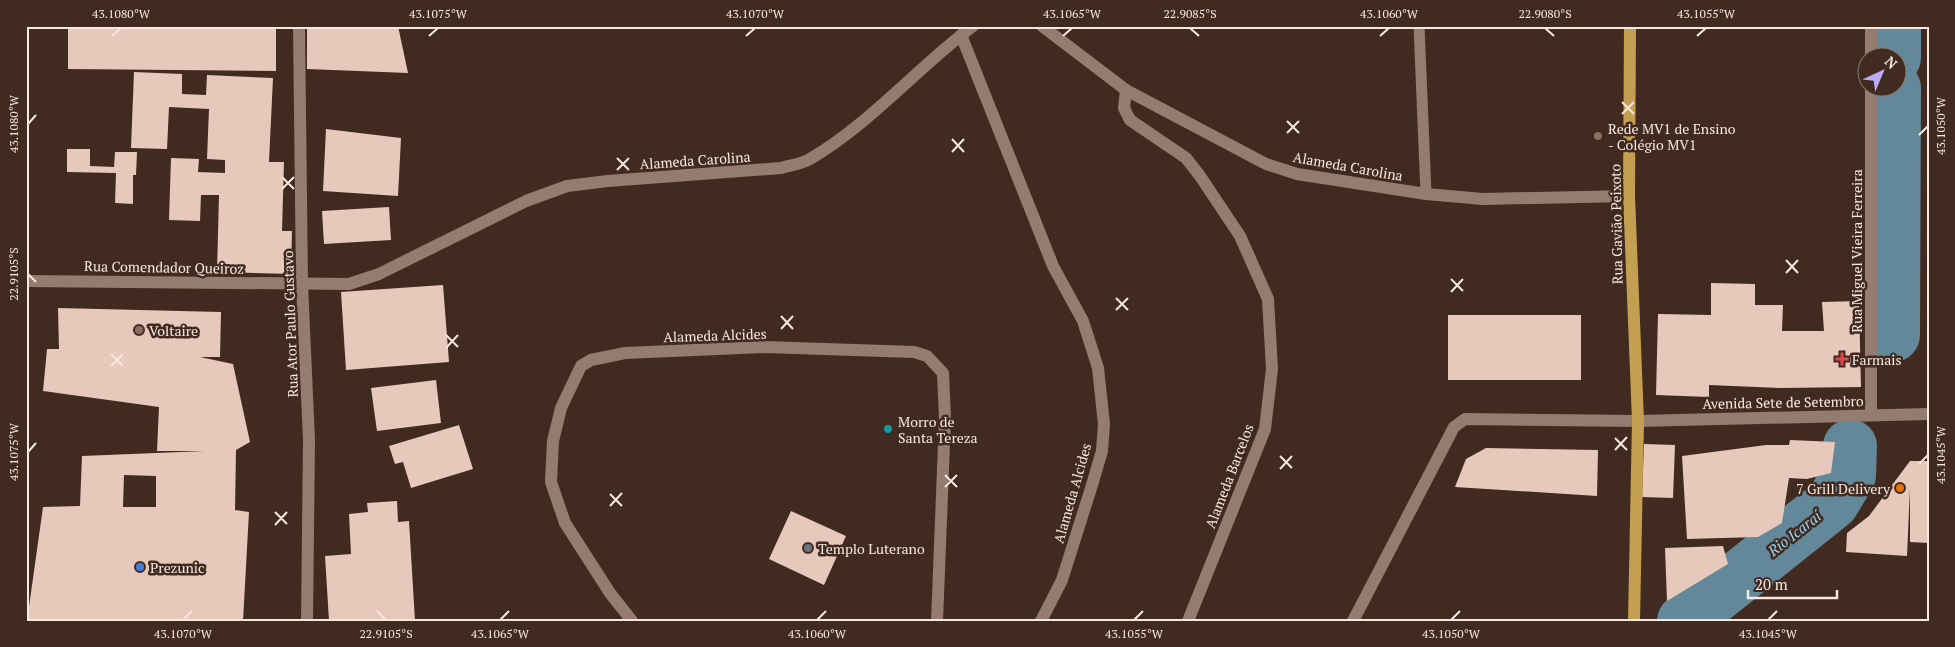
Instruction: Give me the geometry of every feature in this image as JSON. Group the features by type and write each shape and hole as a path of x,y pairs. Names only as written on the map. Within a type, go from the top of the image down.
{"main road":[{"name":"Rua Gavião Peixoto","path":"1630,26 1629,196 1638,421 1634,621"}],"street":[{"name":"Rua Ator Paulo Gustavo","path":"299,26 302,284 309,440 307,621"},
{"name":"Alameda Carolina","path":"302,284 349,284 379,274 526,201 567,186 608,181 763,170 781,168 808,160 843,136 895,95 973,26"},
{"name":"Alameda Carolina","path":"1042,26 1126,90 1266,164 1297,174 1426,194 1483,199 1629,196"},
{"path":"1871,26 1871,48"},
{"name":"Alameda Alcides","path":"961,35 1053,266 1083,322 1098,368 1104,424 1102,451 1062,580 1041,621"},
{"name":"Alameda Barcelos","path":"1126,90 1124,108 1130,120 1186,158 1200,176 1240,236 1268,299 1272,369 1265,429 1188,621"},
{"name":"Rua Miguel Vieira Ferreira","path":"1871,98 1871,415"},
{"name":"Rua Comendador Queiroz","path":"26,281 302,284"},
{"name":"Alameda Alcides","path":"632,621 610,593 565,523 551,482 553,441 561,408 581,366 591,360 625,353 765,347 914,352 927,356 942,373 945,419 936,621"},
{"name":"Avenida Sete de Setembro","path":"1353,621 1454,428 1465,419 1638,421 1929,414"}],"lane":[{"path":"1419,26 1426,194"}],"building":[{"path":"68,26 276,26 276,71 68,69"},
{"path":"307,26 398,26 408,73 307,69"},
{"path":"134,72 182,74 182,94 206,95 207,75 273,78 269,162 284,162 282,231 292,231 291,274 217,272 219,195 201,195 200,221 169,220 171,158 199,159 198,172 225,173 225,160 207,159 209,109 169,107 167,149 131,148"},
{"path":"326,129 401,138 398,196 323,191"},
{"path":"67,149 90,149 90,166 114,167 115,152 137,152 136,175 133,175 133,204 115,203 116,173 67,172"},
{"path":"389,207 391,240 324,244 322,211"},
{"path":"1711,283 1755,284 1755,305 1783,305 1782,331 1824,331 1822,302 1859,301 1861,387 1780,388 1709,385 1709,397 1656,395 1658,314 1711,315"},
{"path":"443,285 449,362 346,370 341,292"},
{"path":"58,308 221,312 220,357 200,357 233,364 250,442 236,450 235,510 249,512 243,621 27,621 43,507 80,506 82,456 205,451 157,451 159,407 43,391 47,349 59,349","holes":["124,475 156,476 156,507 123,507"]},
{"path":"1448,315 1581,315 1581,380 1448,380"},
{"path":"436,380 441,423 377,431 371,388"},
{"path":"459,425 473,469 411,488 403,462 395,464 389,446"},
{"path":"1790,440 1835,442 1831,473 1807,479 1789,478 1782,523 1758,537 1687,539 1682,456 1766,445 1789,445"},
{"path":"1644,444 1675,445 1673,498 1642,497"},
{"path":"1486,448 1598,450 1597,496 1455,487 1466,459"},
{"name":"7 Grill Delivery","path":"1910,461 1929,461 1929,543 1910,542 1910,489 1907,556 1846,552 1847,533 1869,516"},
{"path":"397,501 398,522 409,521 415,621 329,621 325,556 351,554 349,514 368,512 367,503"},
{"name":"Templo Luterano","path":"791,511 846,536 824,585 769,559"},
{"path":"1723,546 1728,564 1667,601 1665,548"}],"waterway":[{"path":"1894,26 1894,48"},
{"path":"1893,335 1894,98"},
{"name":"Rio Icaraí","path":"1684,621 1832,503 1849,475 1850,446"}],"place":[{"name":"Rede MV1 de Ensino - Colégio MV1","path":"1598,136"},
{"name":"Voltaire","path":"139,330"},
{"name":"Farmais","path":"1842,359"},
{"name":"Morro de Santa Tereza","path":"888,429"},
{"name":"7 Grill Delivery","path":"1900,488"},
{"name":"Templo Luterano","path":"808,548"},
{"name":"Prezunic","path":"140,567"}]}
